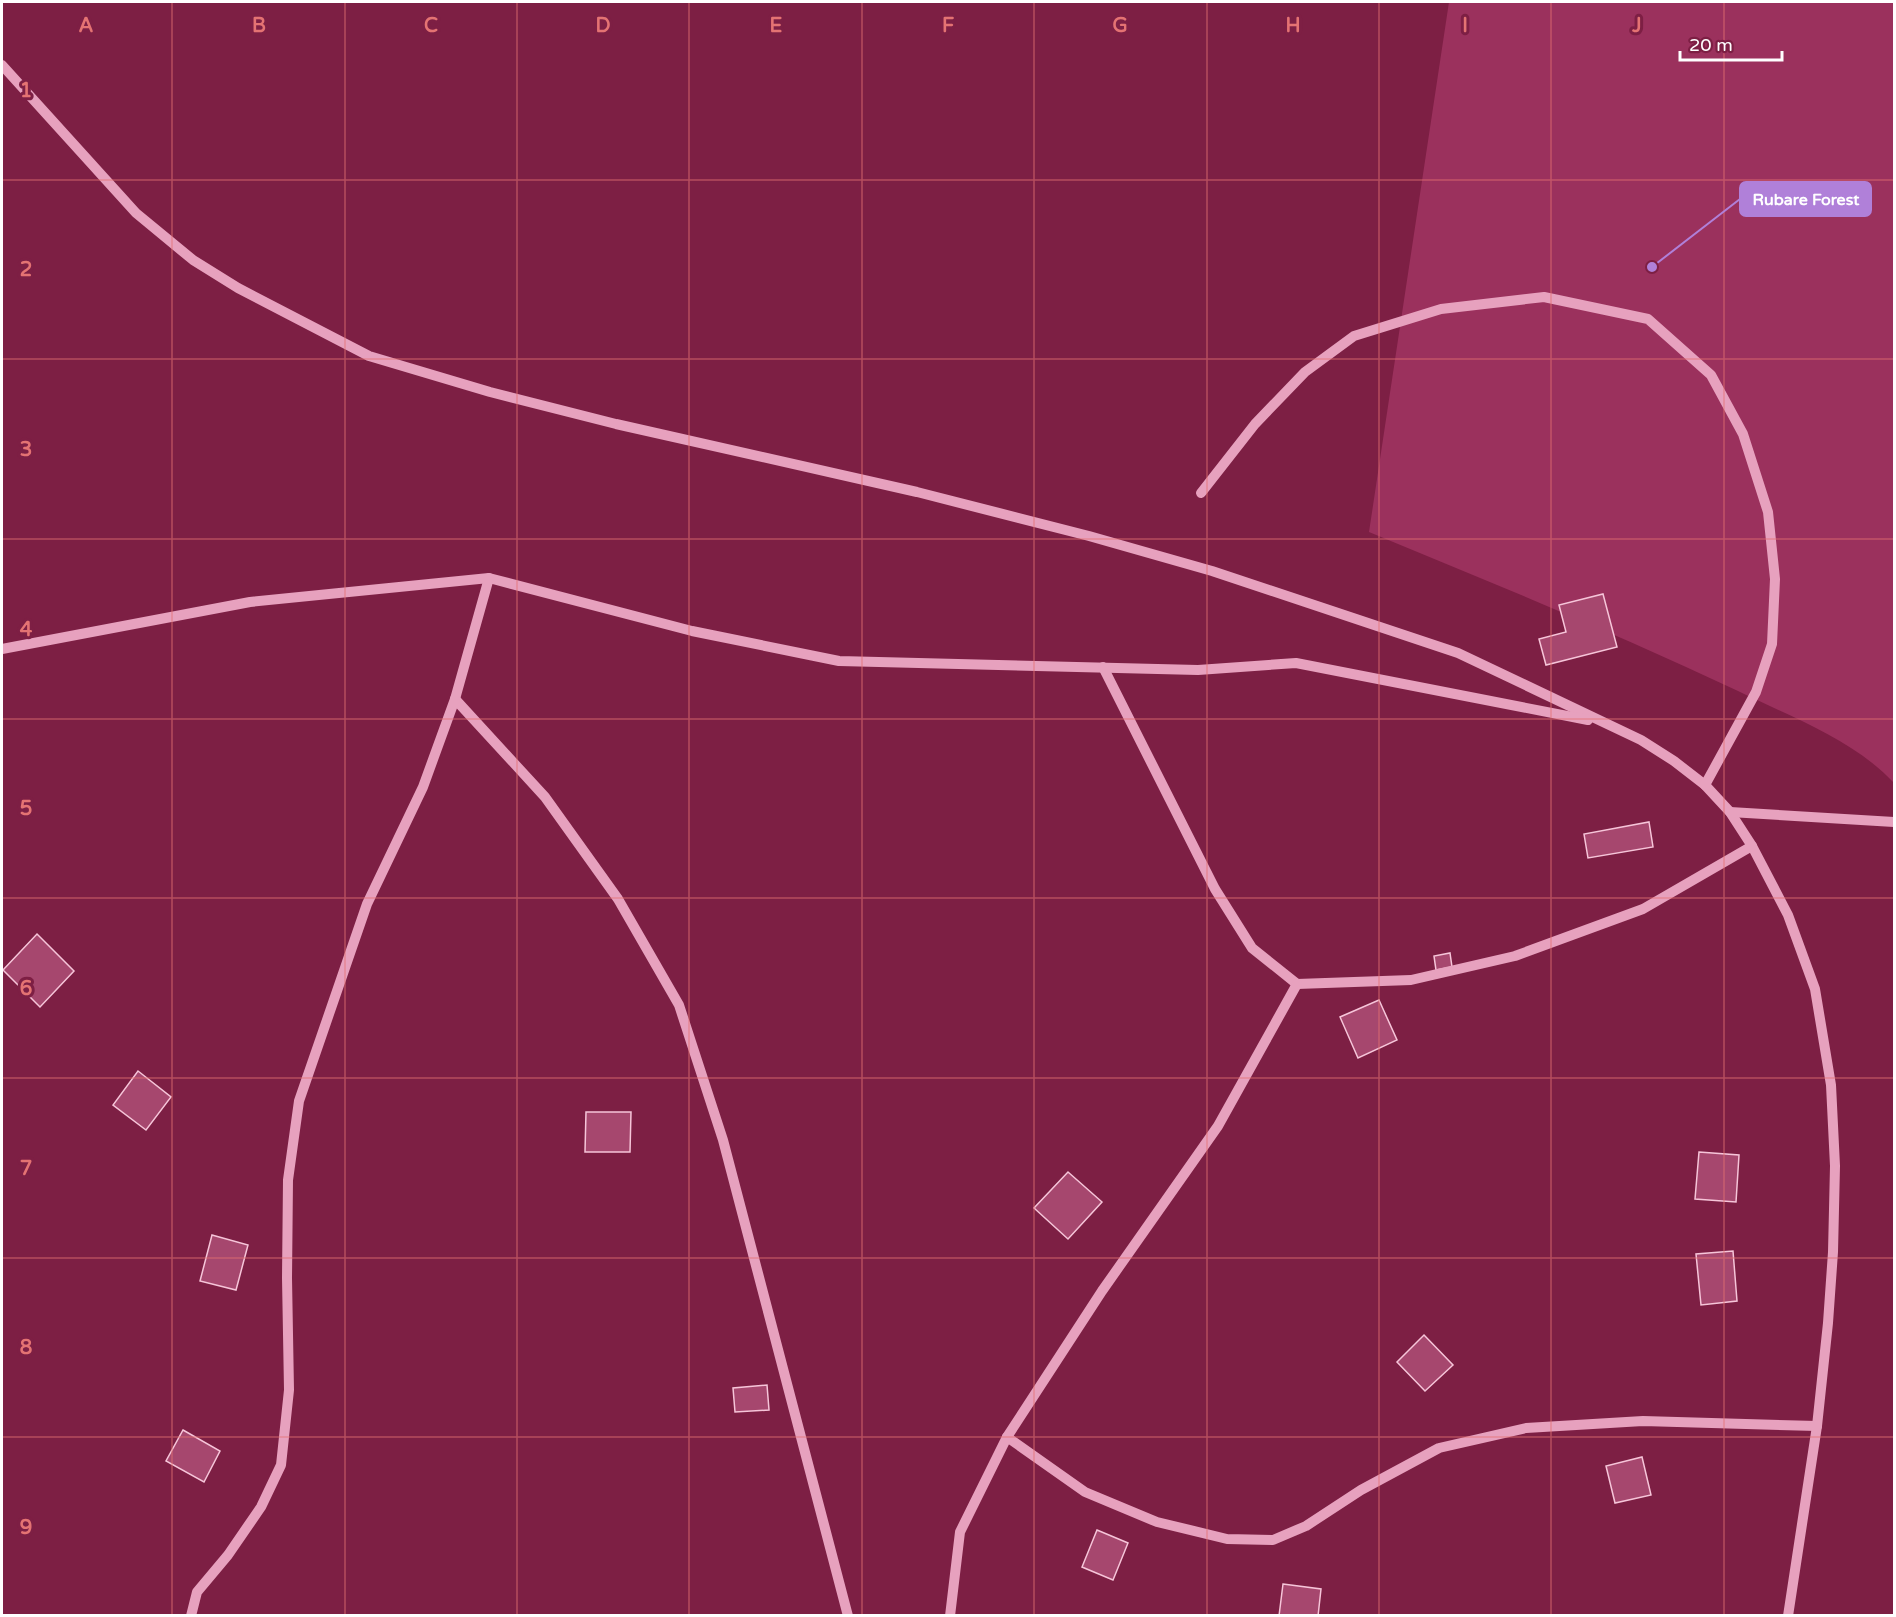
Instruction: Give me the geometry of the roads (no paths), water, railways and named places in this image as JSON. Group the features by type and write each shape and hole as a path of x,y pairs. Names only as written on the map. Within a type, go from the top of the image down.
{"street":[{"path":"2,65 136,213 192,260 238,288 369,356 524,401 917,492 1089,536 1212,571 1458,653 1641,740 1674,760 1705,785 1730,812 1752,846 1788,915 1815,988 1831,1085 1835,1166 1833,1252 1817,1426 1788,1616"},
{"path":"1201,493 1255,424 1305,372 1354,336 1441,309 1544,297 1648,319 1711,375 1743,435 1768,512 1775,579 1772,644 1756,692 1705,785"},
{"path":"2,649 250,602 489,578 692,631 839,661 1198,670 1296,663 1606,723"},
{"path":"190,1616 197,1592 228,1555 261,1507 281,1465 290,1390 287,1278 288,1180 299,1101 367,904 423,787 455,699 489,578"},
{"path":"1103,667 1215,889 1252,948 1297,984 1411,980 1515,956 1643,909 1752,846"},
{"path":"455,699 545,797 618,899 679,1005 723,1140 848,1616"},
{"path":"1730,812 1894,822"},
{"path":"950,1616 960,1532 1007,1437 1108,1282 1218,1126 1297,984"},
{"path":"1007,1437 1085,1492 1157,1522 1227,1539 1273,1540 1306,1527 1361,1490 1439,1448 1527,1428 1643,1421 1817,1426"}],"place":[{"name":"Rubare Forest","path":"1652,267"}]}
